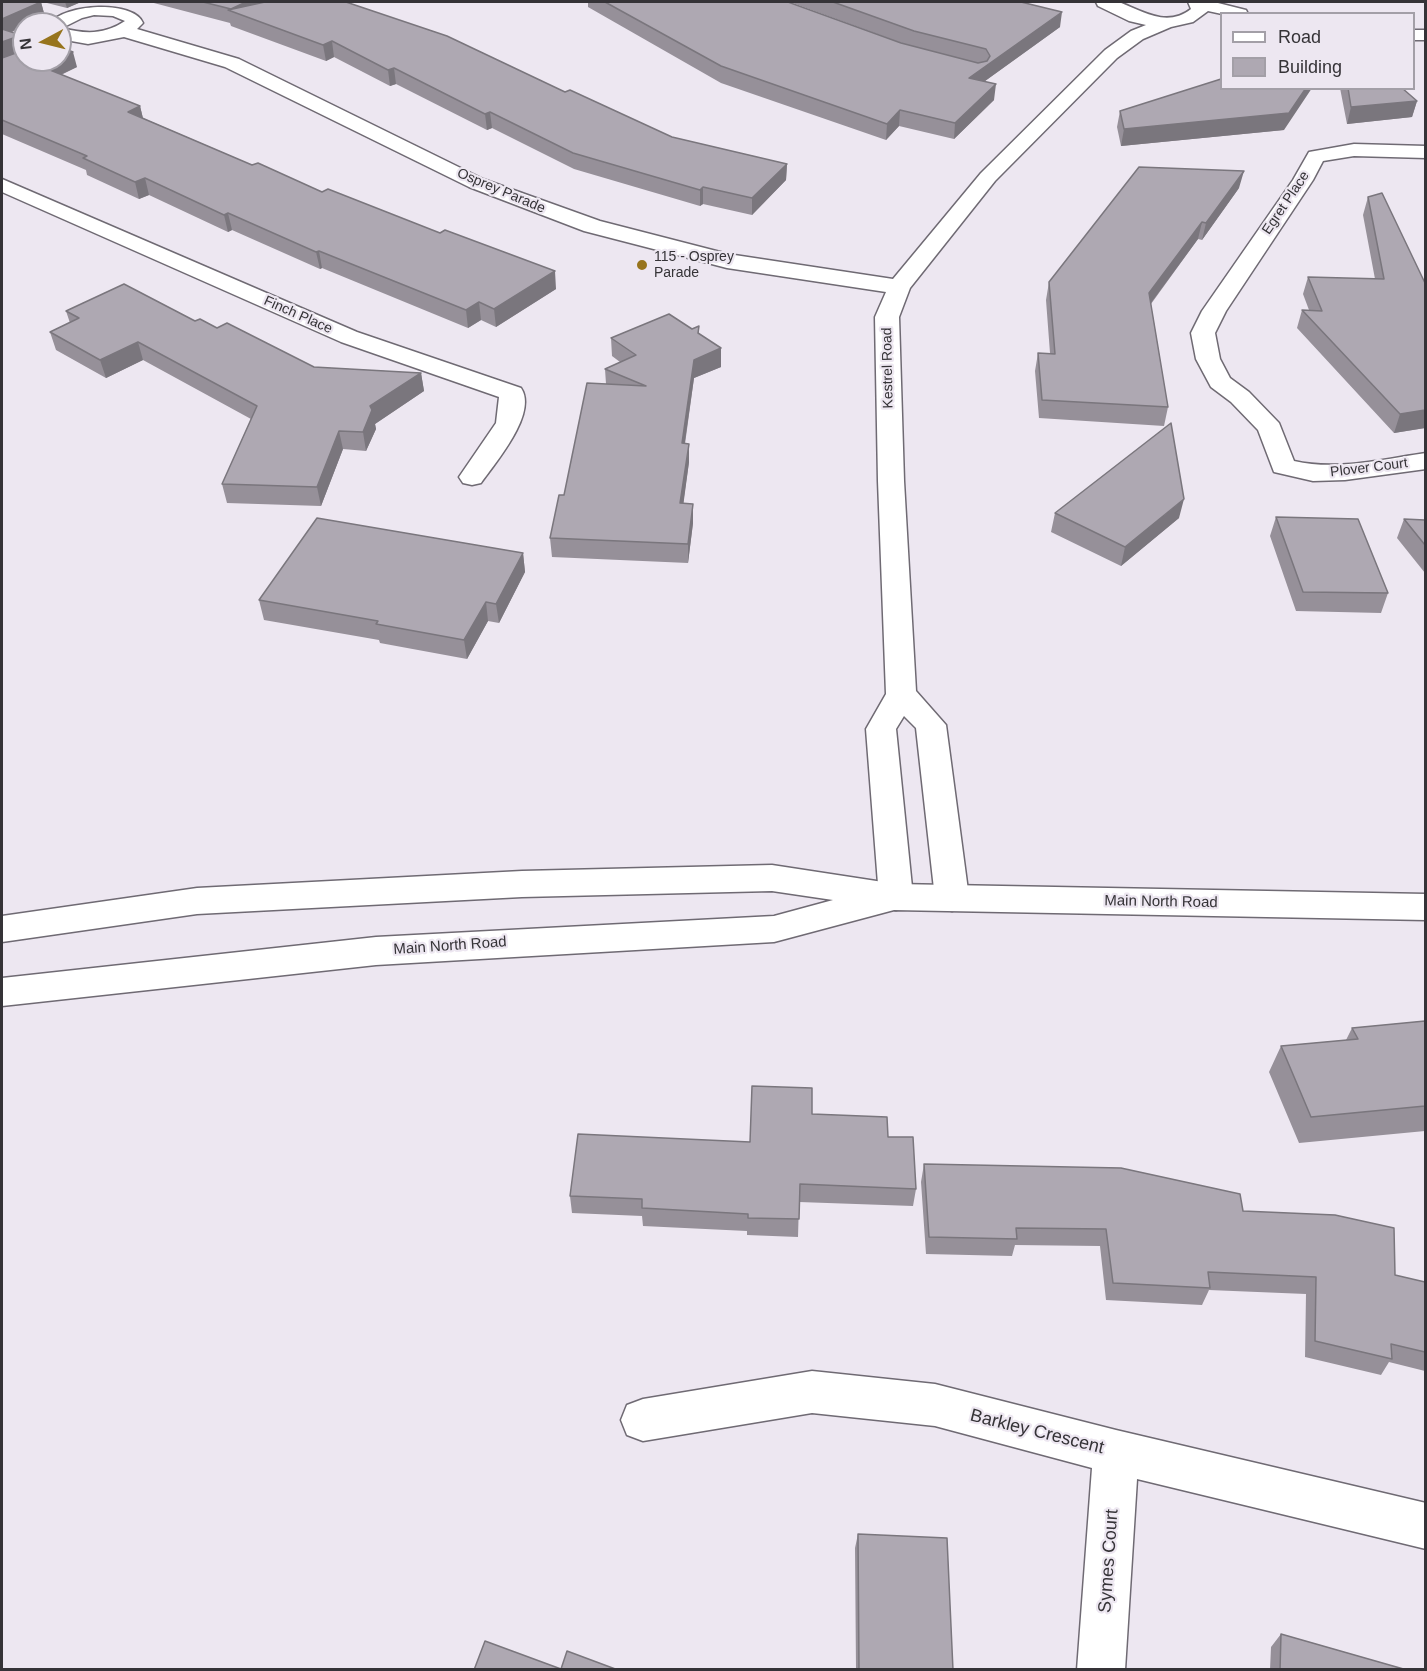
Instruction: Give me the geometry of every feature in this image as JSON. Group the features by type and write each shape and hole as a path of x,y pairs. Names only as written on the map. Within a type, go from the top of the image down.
{"street":[{"path":"1197,2 1233,12"},
{"path":"1177,20 1196,15 1200,10 1197,2"},
{"path":"1115,5 1137,18 1220,24"},
{"name":"Kestrel Road","path":"1111,54 1115,5"},
{"path":"72,14 86,11 127,14"},
{"path":"72,38 108,36 127,14"},
{"name":"Osprey Parade","path":"127,14 476,183 592,226 727,261 899,287"},
{"name":"Kestrel Road","path":"901,694 891,481 887,317 899,287 988,177 1111,54 1137,35 1177,20"},
{"name":"Egret Place","path":"1214,311 1304,180 1316,156 1354,150 1425,152"},
{"name":"Finch Place","path":"2,185 349,337 512,393 509,423 472,477"},
{"name":"Plover Court","path":"1214,311 1203,333 1208,359 1220,382 1240,397 1270,428 1283,466 1313,473 1345,472 1425,461"},
{"path":"896,897 880,729 901,694 931,725 952,898"},
{"name":"Main North Road","path":"2,929 197,901 522,884 772,878 896,897 1425,907"},
{"name":"Main North Road","path":"2,992 376,951 540,940 774,929 896,897"},
{"name":"Barkley Crescent","path":"643,1420 812,1392 935,1406 1425,1526"},
{"name":"Symes Court","path":"1101,1670 1116,1452"}],"building":[{"path":"2,2 41,2 18,12 12,12 12,15 2,19"},
{"path":"203,2 246,2 231,9"},
{"path":"265,2 346,2 447,36 565,92 570,90 672,137 787,164 752,198 703,187 700,190 573,153 490,112 485,114 394,68 388,70 332,41 323,45 228,10"},
{"path":"605,2 788,2 901,43 978,63 987,61 990,56 986,49 914,31 833,2 1021,2 1062,12 969,78 996,84 955,123 900,110 887,124 721,66"},
{"path":"2,29 12,32 12,38 2,42"},
{"path":"12,54 12,72 55,72 140,106 128,112 252,165 258,163 322,192 328,189 440,233 445,230 555,271 494,309 479,302 466,310 319,251 316,252 228,213 224,215 145,178 135,182 83,158 87,156 2,120 2,58"},
{"path":"1220,79 1220,90 1305,90 1289,113 1124,129 1120,111"},
{"path":"1348,90 1404,90 1417,101 1351,107"},
{"path":"1139,167 1244,171 1206,223 1202,222 1149,293 1168,407 1042,400 1038,353 1055,354 1049,282"},
{"path":"1382,193 1425,283 1425,410 1400,414 1302,310 1322,311 1308,277 1384,279 1368,197"},
{"path":"124,284 195,321 200,319 217,328 227,323 314,367 421,373 370,406 372,410 363,432 339,431 317,487 222,484 257,406 138,342 100,360 50,332 79,318 66,311"},
{"path":"669,314 692,329 699,326 698,333 721,348 694,360 682,443 689,444 680,503 693,504 688,544 550,538 559,495 564,495 587,383 646,386 605,369 636,355 611,338"},
{"path":"1171,423 1184,499 1125,547 1055,513"},
{"path":"1276,517 1358,519 1388,593 1303,592"},
{"path":"317,518 523,553 496,604 486,602 464,640 376,624 378,621 259,600"},
{"path":"1404,519 1425,520 1425,545"},
{"path":"1425,1021 1425,1106 1311,1117 1281,1046 1358,1039 1352,1028"},
{"path":"752,1086 812,1088 812,1114 887,1117 888,1137 913,1137 916,1189 800,1184 799,1219 748,1218 748,1214 642,1208 642,1199 570,1196 578,1134 750,1142"},
{"path":"924,1164 1121,1168 1240,1194 1243,1211 1335,1215 1394,1228 1395,1275 1425,1282 1425,1352 1391,1344 1392,1359 1315,1341 1316,1277 1208,1272 1210,1288 1113,1283 1106,1229 1016,1228 1017,1239 929,1237"},
{"path":"858,1534 947,1538 953,1670 859,1670"},
{"path":"1281,1634 1407,1670 1280,1670"},
{"path":"485,1641 561,1669 567,1651 618,1670 474,1670"}],"place":[{"name":"115 - Osprey Parade","path":"642,265"}]}
